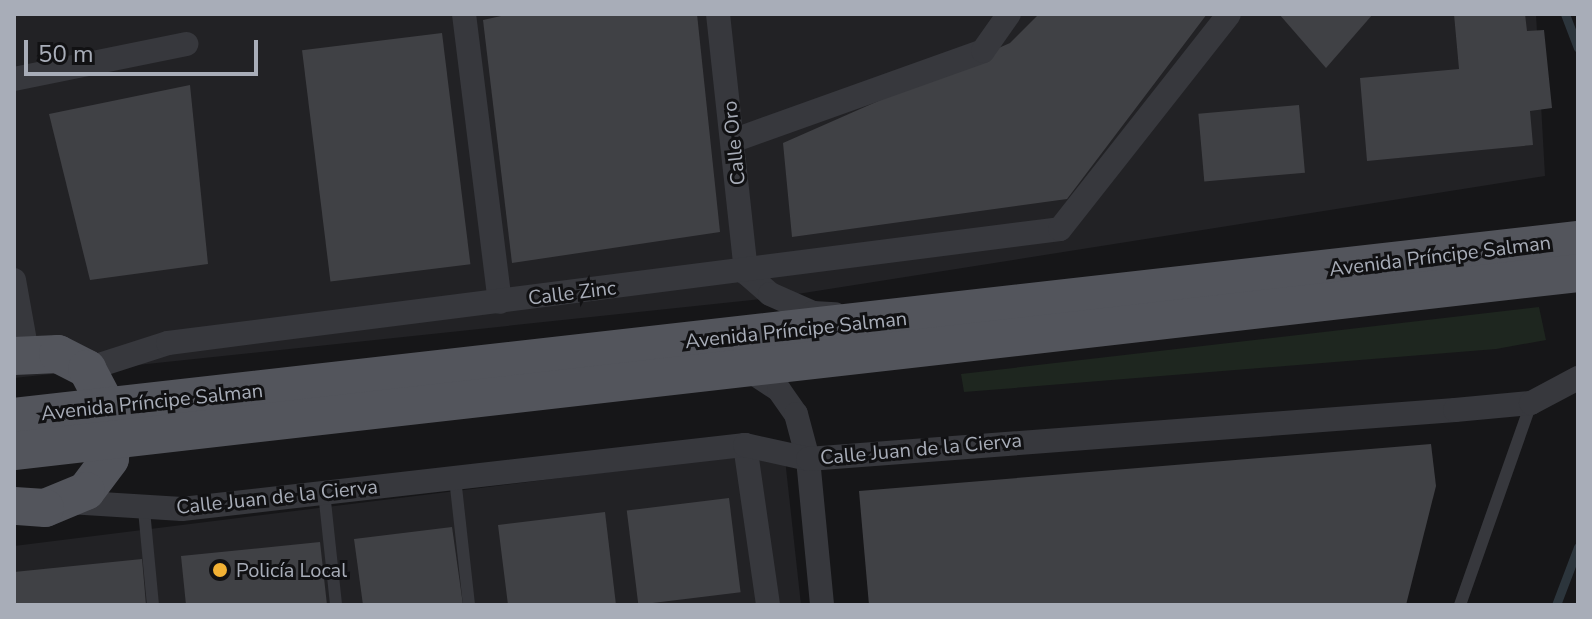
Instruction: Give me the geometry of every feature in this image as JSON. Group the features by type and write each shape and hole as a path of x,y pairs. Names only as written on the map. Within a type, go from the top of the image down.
{"main road":[{"name":"Avenida Príncipe Salman","path":"14,417 113,423 742,365 1530,262 1578,240"},
{"name":"Avenida Príncipe Salman","path":"14,451 113,423 916,317 1530,262 1578,273"},
{"path":"16,508 69,502 100,477 113,423 87,369 58,354 20,354"}],"street":[{"path":"464,14 500,302"},
{"name":"Calle Oro","path":"718,14 735,140 746,273"},
{"path":"735,140 983,51 1009,14"},
{"name":"Calle Zinc","path":"87,369 168,343 746,273 1060,229 1229,14"},
{"path":"14,79 186,44"},
{"path":"1530,262 1578,290"},
{"path":"746,273 770,294 813,313 916,317"},
{"path":"14,280 20,354"},
{"path":"742,365 788,402 808,459 822,605"},
{"name":"Calle Juan de la Cierva","path":"69,502 144,510 745,445 808,459 1531,403 1578,378"},
{"path":"745,445 768,605"}],"lane":[{"path":"1460,605 1531,403"},
{"path":"455,478 469,605"},
{"path":"324,492 336,605"},
{"path":"144,510 153,605"}],"shaded area":[{"path":"14,14 1536,14 1545,176 772,298 14,378"},
{"path":"1539,307 1546,340 1496,349 964,392 961,374"},
{"path":"784,450 801,605 14,605 14,546"}],"building":[{"path":"510,14 697,14 720,232 512,263 483,20"},
{"path":"1039,14 1207,14 1067,199 792,237 783,143 1010,43"},
{"path":"1279,14 1373,14 1326,68"},
{"path":"1454,14 1525,14 1527,31 1544,30 1552,108 1530,111 1533,145 1367,161 1360,78 1459,69"},
{"path":"442,33 470,264 330,281 302,50"},
{"path":"190,85 208,264 90,280 49,114"},
{"path":"1299,105 1305,173 1204,182 1198,114"},
{"path":"1431,444 1436,486 1406,605 869,605 859,491"},
{"path":"729,498 741,592 638,605 627,511"},
{"path":"605,512 616,605 508,605 498,525"},
{"path":"452,527 463,605 363,605 354,539"},
{"path":"320,542 327,605 186,605 181,556"},
{"path":"142,559 146,605 14,605 14,572"}],"waterway":[{"path":"1565,14 1578,48"},
{"path":"1556,605 1578,547"}],"place":[{"name":"Policía Local","path":"220,570"}]}
